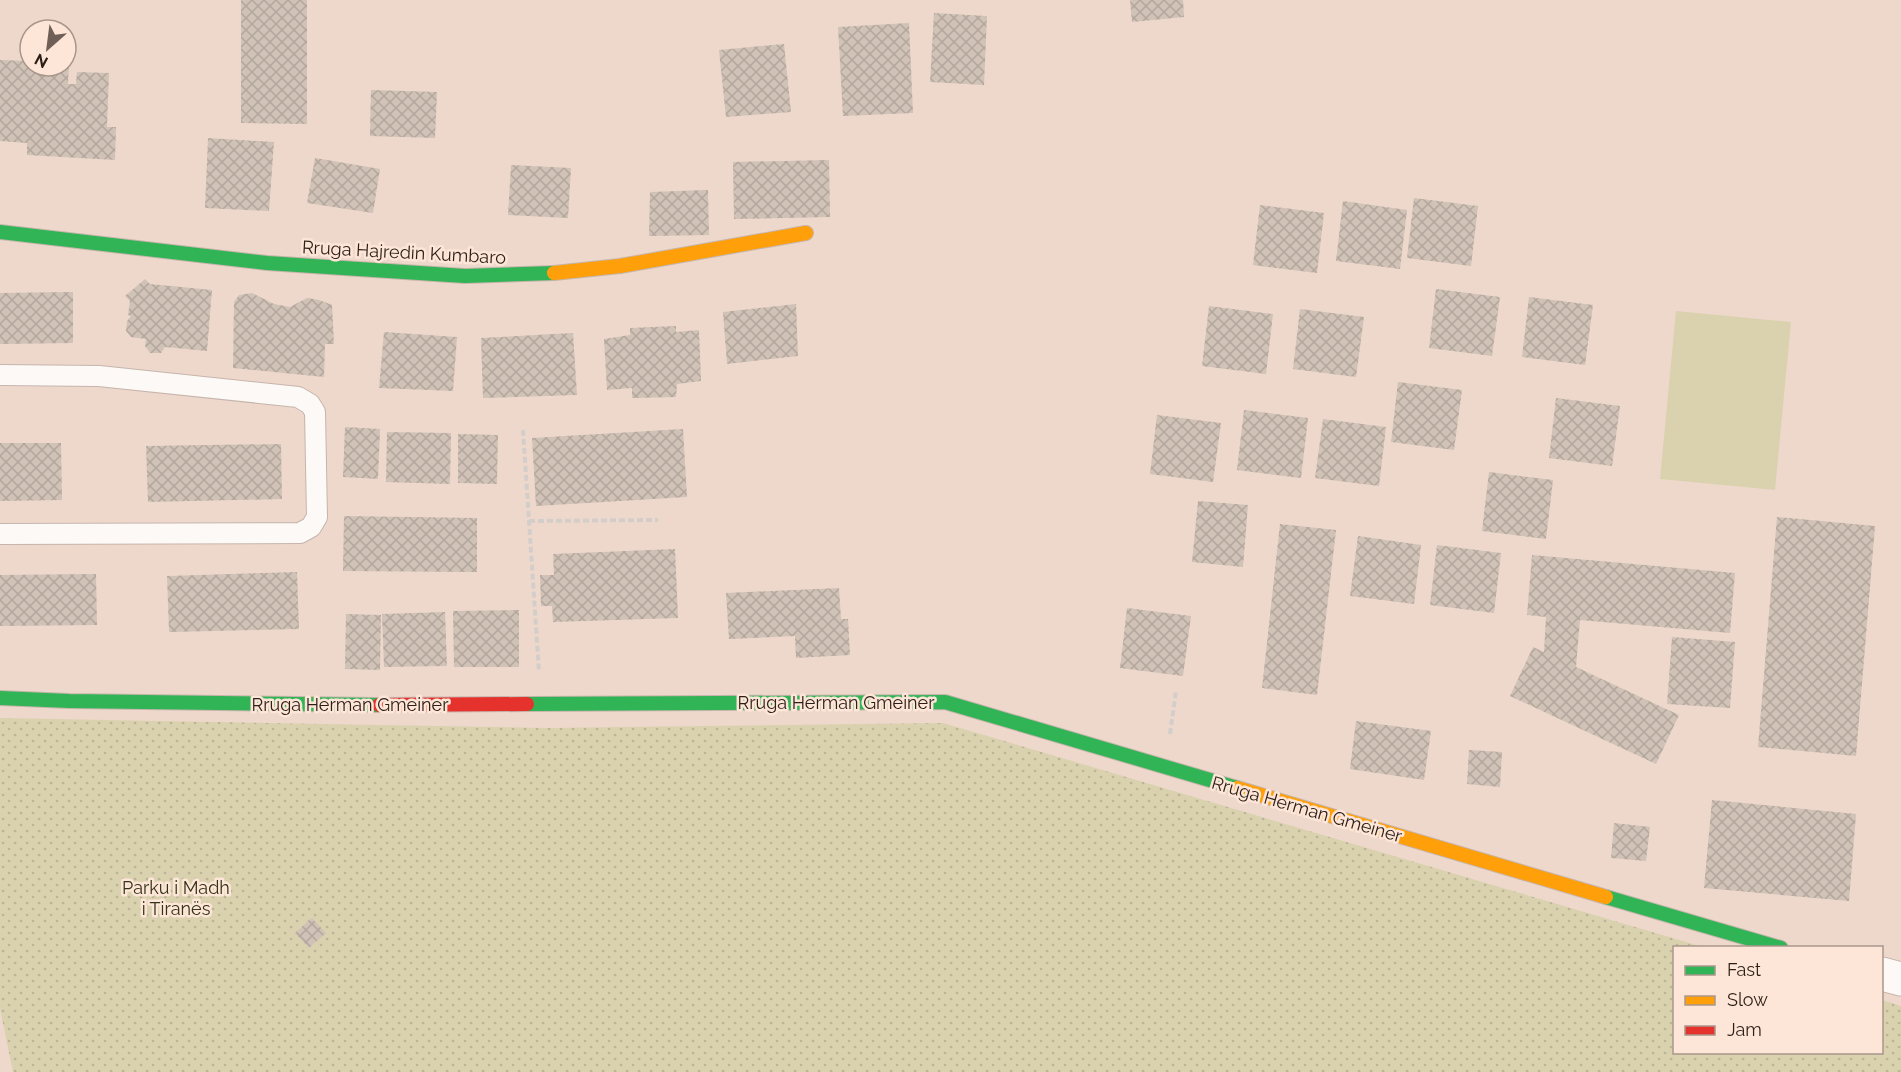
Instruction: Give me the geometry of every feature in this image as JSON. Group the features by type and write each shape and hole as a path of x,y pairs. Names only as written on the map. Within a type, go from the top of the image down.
{"street":[{"name":"Rruga Hajredin Kumbaro","path":"0,232 267,263 465,276 543,274 620,266 806,233"},
{"name":"Rruga Herman Gmeiner","path":"0,698 385,705 945,702 1774,946"},
{"path":"1883,974 1901,979"}],"lane":[{"path":"0,375 99,376 298,398 310,404 315,412 317,517 311,527 300,533 0,534"}],"path":[{"path":"523,430 537,635"},
{"path":"529,521 658,520"},
{"path":"1164,767 1176,691"}],"green space":[{"path":"1676,311 1791,322 1775,490 1660,479"},
{"name":"Parku i Madh i Tiranës","path":"0,718 547,728 943,723 1700,946 1673,946 1673,1054 1883,1054 1883,1000 1901,1006 1901,1072 13,1072 0,1009"}],"building":[{"path":"241,0 307,0 307,124 241,123"},
{"path":"1130,0 1183,0 1184,17 1132,22"},
{"path":"934,13 987,16 984,85 930,82"},
{"path":"909,23 913,113 843,116 838,27"},
{"path":"784,44 791,112 726,117 719,50"},
{"path":"0,60 18,61 18,78 68,78 68,84 76,84 78,72 109,73 107,127 116,127 115,160 27,155 27,143 0,141"},
{"path":"371,90 437,92 435,138 370,136"},
{"path":"208,138 274,142 269,211 205,208"},
{"path":"315,158 380,169 373,213 307,203"},
{"path":"829,160 830,217 734,219 733,162"},
{"path":"511,165 571,168 568,218 508,215"},
{"path":"708,190 709,235 649,236 650,192"},
{"path":"1414,198 1478,206 1471,266 1407,258"},
{"path":"1343,201 1407,210 1400,269 1336,261"},
{"path":"1260,205 1324,213 1317,273 1253,265"},
{"path":"145,279 150,284 212,290 207,351 165,347 161,353 150,353 145,346 146,339 131,337 126,331 127,321 131,316 128,315 130,301 125,296"},
{"path":"1436,289 1500,297 1492,356 1429,348"},
{"path":"73,292 73,343 0,344 0,293"},
{"path":"252,293 274,304 290,307 307,298 332,305 334,344 325,344 324,377 233,368 234,302 239,295"},
{"path":"1529,297 1593,305 1585,365 1522,357"},
{"path":"796,304 798,356 727,364 723,312"},
{"path":"1209,306 1273,314 1266,374 1202,366"},
{"path":"1300,309 1364,317 1356,377 1293,369"},
{"path":"676,326 676,332 699,330 701,381 677,384 676,397 632,398 632,388 607,390 604,339 630,335 630,328"},
{"path":"384,332 457,337 453,391 379,388"},
{"path":"573,333 577,395 483,398 481,338"},
{"path":"1398,382 1462,390 1454,450 1391,442"},
{"path":"1556,398 1620,406 1612,466 1549,458"},
{"path":"1244,410 1308,418 1301,478 1237,470"},
{"path":"1157,415 1221,423 1213,482 1150,474"},
{"path":"1323,419 1386,427 1379,486 1315,478"},
{"path":"345,427 380,429 378,479 343,477"},
{"path":"683,429 687,497 536,506 532,438"},
{"path":"387,432 451,433 450,484 386,482"},
{"path":"458,434 498,435 497,484 458,483"},
{"path":"0,443 61,443 62,500 0,501"},
{"path":"281,444 282,499 148,502 146,446"},
{"path":"1489,472 1553,480 1546,539 1482,531"},
{"path":"1198,501 1248,505 1243,567 1192,562"},
{"path":"344,516 477,518 477,572 343,571"},
{"path":"1777,517 1875,526 1856,756 1758,747"},
{"path":"1280,524 1336,530 1317,695 1262,688"},
{"path":"1358,536 1421,545 1414,604 1350,596"},
{"path":"1437,545 1501,553 1494,613 1430,605"},
{"path":"675,549 678,618 553,622 552,606 541,606 540,575 554,575 553,554"},
{"path":"1532,555 1735,573 1730,633 1580,620 1576,667 1679,715 1656,764 1510,696 1533,647 1544,652 1546,617 1527,615"},
{"path":"297,572 299,629 169,632 167,576"},
{"path":"96,574 97,625 0,626 0,575"},
{"path":"839,588 841,619 848,619 850,655 796,658 795,636 729,639 726,593"},
{"path":"1127,608 1191,616 1183,676 1120,668"},
{"path":"519,610 519,667 454,667 453,611"},
{"path":"445,612 447,666 384,667 382,614"},
{"path":"346,614 381,615 380,670 345,669"},
{"path":"1672,637 1735,642 1730,708 1667,704"},
{"path":"1356,721 1431,731 1424,780 1350,769"},
{"path":"1469,750 1502,752 1500,787 1467,784"},
{"path":"1712,800 1856,814 1849,901 1704,888"},
{"path":"1614,823 1650,827 1646,861 1611,858"},
{"path":"312,918 326,933 309,948 295,933"}],"traffic: fast":[{"path":"0,232 267,263 465,276 554,273"},
{"path":"0,698 379,705"},
{"path":"527,704 945,702 1237,788"},
{"path":"1606,897 1774,946"}],"traffic: slow":[{"path":"554,273 620,266 806,233"},
{"path":"1237,788 1606,897"}],"traffic: jam":[{"path":"379,705 527,704"}]}
